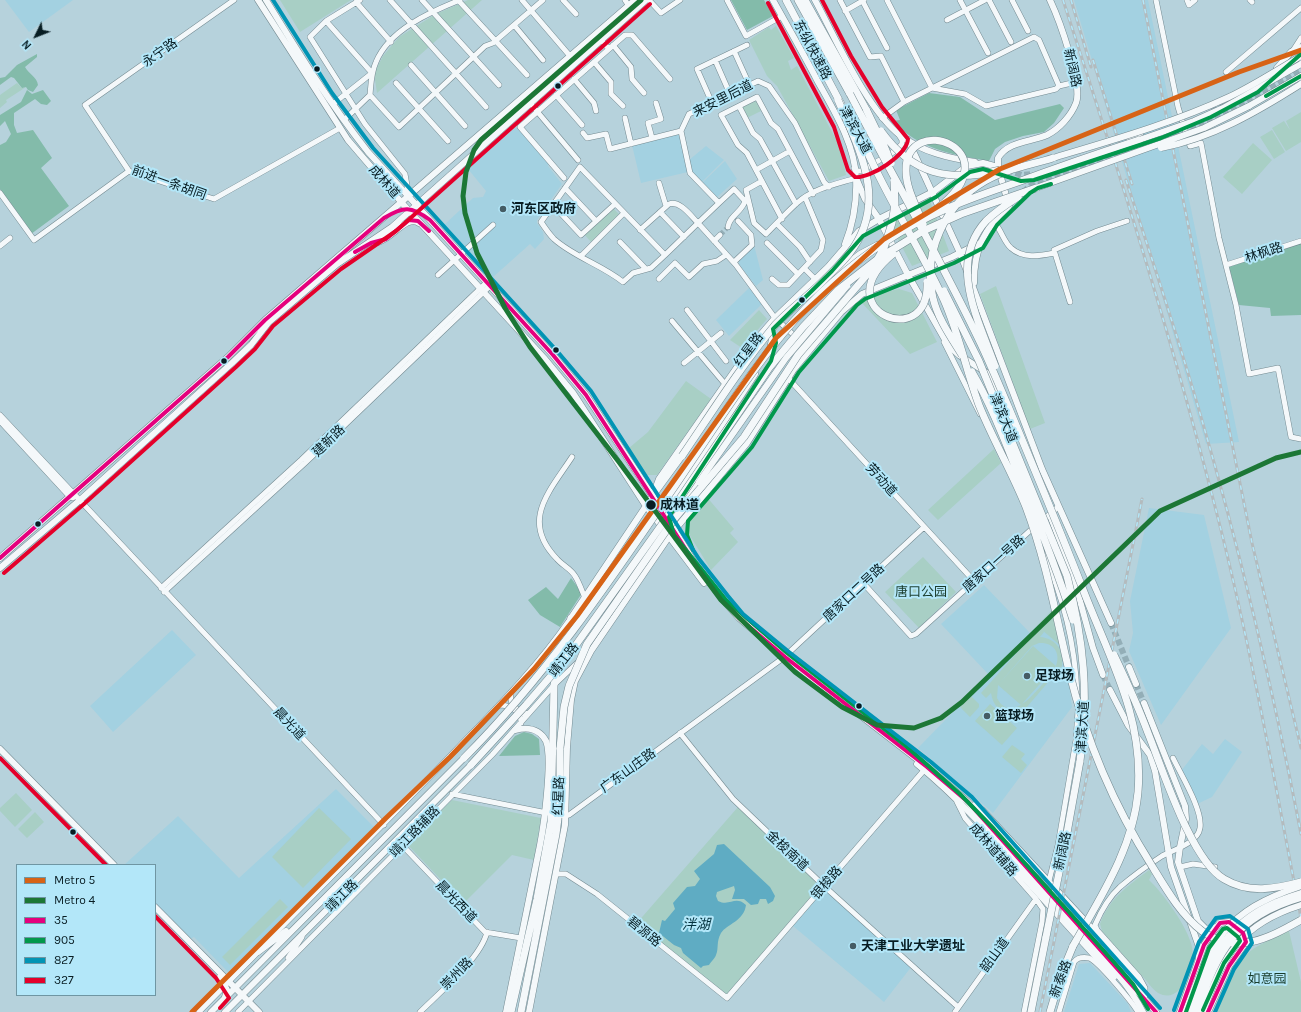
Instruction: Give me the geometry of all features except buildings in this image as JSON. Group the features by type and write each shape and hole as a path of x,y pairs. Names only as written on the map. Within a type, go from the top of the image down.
{"highway":[{"name":"东纵快速路","path":"798,0 850,94"},
{"path":"620,589 690,498 744,437 798,355 862,281 884,248 893,216 895,183 892,169 885,148 867,110 805,0"},
{"name":"东纵快速路","path":"786,1 838,100"},
{"name":"津滨大道","path":"850,94 981,344 1021,437 1075,576"},
{"name":"津滨大道","path":"838,100 948,298 979,361 1067,576 1075,610 1085,670 1086,694 1084,730 1080,761"},
{"path":"722,417 759,356 797,306 819,281 849,254 858,240 865,224 870,201 862,158 838,100"},
{"path":"867,110 889,141 899,151 916,163 936,173 957,177 974,176 1054,158"},
{"path":"929,216 959,189 964,176 964,162 960,152 953,145 940,140 926,141 916,147 910,154 906,167 908,184 934,252"},
{"path":"882,243 929,216 1087,157 1140,140"},
{"path":"866,149 879,178 979,361"},
{"path":"1054,158 994,176 964,196 949,214 939,233 932,254 931,281 933,298 941,319 975,377 1010,455 1063,584 1081,642"},
{"path":"860,274 879,258 923,231 972,210 1036,188"},
{"path":"1021,437 1011,405 972,304 969,288 968,259 976,237 986,221 1017,198 1036,188"},
{"path":"918,251 927,280 926,294 922,306 916,313 906,318 895,319 885,316 873,305 870,293 872,280 882,264 904,246 972,210"},
{"name":"靖江路","path":"464,758 486,736 571,634 759,362 785,329 834,280 882,243"},
{"name":"靖江路","path":"471,765 553,675 620,589 769,368 785,347 848,281 860,274"},
{"path":"943,297 964,351 979,404 1032,525 1055,606 1069,671 1080,711 1099,764 1133,835 1185,914 1199,928 1213,938 1233,944 1252,943 1272,936 1301,920"},
{"path":"682,456 759,346 776,324 797,306"},
{"path":"1075,576 1122,672 1188,829 1205,861 1224,879 1244,887 1276,888 1301,882"},
{"name":"新泰路","path":"1050,1012 1061,975 1074,946 1111,878 1125,845 1135,807 1138,778 1137,745 1126,697 1075,576"},
{"name":"红星路","path":"511,1012 537,898 551,822 555,814 553,753 564,707 573,675 588,644 620,589"},
{"name":"红星路","path":"520,1012 555,814 553,753 554,685 558,662 571,618"},
{"name":"新阔路","path":"1031,1012 1080,761"},
{"path":"555,814 564,807"}],"main road":[{"name":"成林道","path":"258,0 340,128 356,150 409,205 430,220 553,355 586,395 675,530 697,567 723,600 740,618 784,657"},
{"name":"成林道","path":"266,0 333,104 368,152 398,185 409,205 424,226 573,394 668,538 722,604 784,657 968,802 1156,1012"},
{"path":"0,568 80,500 232,363 251,345 269,322 337,264 377,239 409,205 626,3 634,0"},
{"path":"0,558 228,357 266,320 384,218 409,205 530,103 646,0"},
{"name":"津滨大道","path":"773,0 840,125 854,168 856,178 852,220 844,247"},
{"path":"815,0 853,71 882,118 894,130 908,140 943,157 982,164"},
{"name":"新阔路","path":"998,167 998,158 1006,149 1047,134 1058,128 1076,103 1078,93 1076,82 1060,25 1050,0"},
{"path":"1277,68 1291,52 1301,47"},
{"path":"1087,157 1150,129 1231,96 1301,56"},
{"path":"1140,140 1194,121 1224,108 1301,64"},
{"path":"1036,188 1143,151 1226,119 1301,76"},
{"path":"1143,151 1185,142 1225,127 1259,110 1301,84"},
{"path":"1166,123 1224,108"},
{"path":"1054,158 1150,129"},
{"path":"908,140 960,252 1058,507 1111,623"},
{"name":"红星路","path":"652,497 659,479 724,384 766,328 775,318 819,281 844,247 859,231 879,219 933,192 967,166 982,164 998,167"},
{"path":"974,286 974,264 980,243 987,228 1009,206 998,167"},
{"path":"856,178 865,199 879,219 908,275 953,350 986,373 994,383 1075,576"},
{"path":"371,243 386,239 409,220 414,220 424,226"},
{"path":"819,281 860,254 882,243"},
{"path":"564,807 571,700 575,681 591,650 668,538 683,518 747,443 788,378 810,349 853,300 862,294 952,257 980,243"},
{"path":"952,257 956,250 956,244"},
{"path":"669,521 699,482 786,358 827,308 860,274"},
{"path":"668,538 664,523 664,514 766,358 771,347 772,339 766,328"},
{"path":"571,618 652,497 682,456"},
{"path":"682,543 680,529 683,518"},
{"path":"658,552 668,546 678,550"},
{"name":"津滨大道","path":"1075,576 1093,648 1102,675"},
{"path":"1129,667 1136,684"},
{"path":"1110,690 1128,725 1150,755 1155,771 1168,854 1200,950 1199,959"},
{"path":"1144,703 1185,806 1185,826 1180,847 1180,867 1198,921 1206,929 1216,927"},
{"path":"515,730 522,728 534,729 540,733 553,753"},
{"path":"0,750 110,864"},
{"path":"0,750 113,864"},
{"name":"靖江路","path":"211,1012 224,999 230,986 296,925 464,758"},
{"name":"靖江路","path":"225,1012 471,765"},
{"name":"成林道","path":"925,768 956,798"},
{"path":"956,798 990,833 1119,978 1140,1010"},
{"path":"956,798 1055,913 1126,991 1140,1010"},
{"path":"968,802 982,810 1103,938 1135,980 1145,998"},
{"path":"529,1012 557,874 555,814"},
{"path":"506,1012 540,845 555,814"},
{"path":"1185,1012 1205,960 1224,931 1238,917 1258,904 1301,886"},
{"path":"1191,1012 1213,956 1236,928 1268,905 1301,893"},
{"path":"1197,1012 1216,961 1238,932 1263,913 1301,898"},
{"path":"1203,1012 1217,975 1234,946 1262,921 1301,905"},
{"path":"156,908 241,996 254,1012"},
{"path":"156,911 221,975"},
{"path":"1180,1012 1204,946 1216,927 1222,921 1229,922 1239,929 1246,937 1244,946 1233,960 1219,985 1208,1012"},
{"path":"258,952 296,925"},
{"path":"1196,939 1204,946 1233,960"},
{"path":"1119,978 1126,991"},
{"path":"230,986 235,997 232,1005"},
{"path":"247,1003 259,1012"}],"street":[{"name":"永宁路","path":"85,105 234,0"},
{"path":"390,0 486,107"},
{"path":"422,0 500,85"},
{"path":"344,120 370,96 372,73 376,61 385,48 412,25 432,12 459,0 527,75"},
{"path":"522,0 570,56"},
{"path":"370,96 400,127 485,46 496,41 543,0"},
{"path":"563,0 576,14"},
{"path":"649,0 661,13 680,0"},
{"path":"727,0 746,36 782,16"},
{"path":"840,0 870,57 880,56 904,102"},
{"path":"845,10 863,0 887,48"},
{"path":"887,0 932,88"},
{"path":"960,0 988,53"},
{"path":"947,20 985,0"},
{"path":"989,0 1011,42"},
{"path":"1012,0 1028,31"},
{"path":"1156,0 1178,107 1190,146 1201,143 1219,238 1249,374 1278,368 1291,437 1301,439"},
{"path":"1187,0 1190,5 1195,0"},
{"path":"391,42 358,1 326,21 310,37 356,110 405,174 409,205"},
{"path":"626,3 633,12"},
{"path":"1226,72 1301,8"},
{"path":"326,21 372,73"},
{"path":"514,25 544,60"},
{"path":"564,178 520,127 625,35 632,35 670,79"},
{"path":"882,118 904,102 1034,37 1039,40 1059,86"},
{"path":"1291,52 1301,38"},
{"path":"601,40 611,47 631,67 632,79 644,93"},
{"path":"712,103 697,70 747,45"},
{"path":"734,51 749,84"},
{"path":"715,60 730,94"},
{"path":"594,62 611,82 611,94 623,106"},
{"path":"411,65 465,126"},
{"path":"333,104 372,73"},
{"path":"574,79 594,103 596,111"},
{"name":"来安里后道","path":"681,131 689,114 758,81 769,86 795,124 824,182 829,187"},
{"path":"396,82 448,141"},
{"path":"932,88 964,94 986,106 1056,89 1059,86 1076,82"},
{"path":"556,95 582,124"},
{"path":"782,219 756,170 746,153 738,145 721,115 757,97 790,151 813,194"},
{"path":"530,103 578,160"},
{"path":"652,138 648,123 661,119 656,103"},
{"name":"前进一条胡同","path":"85,105 129,171 214,199 340,128"},
{"path":"739,106 753,133 760,139 796,204"},
{"path":"625,118 631,144"},
{"path":"854,168 857,171 861,171 899,148 902,140 894,130"},
{"path":"583,133 587,138 606,134 610,149 681,131 690,173 719,203"},
{"path":"756,170 790,151"},
{"path":"665,255 580,167 541,222 554,239 612,273 623,282 633,272 652,268 734,189 745,201 744,206 729,221 728,227"},
{"path":"0,193 34,240 129,171"},
{"path":"762,181 746,190 754,223 766,234 796,204 805,198 829,187 856,178"},
{"path":"659,183 666,206"},
{"path":"565,188 596,221"},
{"path":"772,279 779,285 788,285 821,250 823,240 805,198"},
{"path":"640,230 666,206 673,202 679,205 734,262 775,318 810,349"},
{"path":"553,205 582,235 615,204"},
{"path":"660,212 684,237"},
{"path":"581,256 624,213"},
{"path":"734,262 752,245 751,235 738,221"},
{"path":"987,228 993,225 997,226 1011,249 1018,253 1033,256 1054,253 1054,250 1097,231 1127,221"},
{"path":"776,224 800,246 810,262"},
{"path":"438,275 493,225"},
{"path":"714,241 720,235"},
{"path":"0,246 10,238"},
{"name":"林枫路","path":"1226,265 1301,241"},
{"path":"620,242 646,269"},
{"path":"767,243 798,274"},
{"path":"1054,253 1070,302"},
{"path":"659,279 675,263 689,277 704,264 717,261 726,254"},
{"path":"804,268 819,281"},
{"name":"建新路","path":"162,590 488,284"},
{"path":"687,310 726,361"},
{"path":"672,321 724,384"},
{"path":"938,327 948,351 1004,463 1059,590 1069,630 1076,681 1078,718 1076,740 1049,882"},
{"path":"684,363 721,333"},
{"name":"劳动道","path":"788,378 974,581"},
{"name":"晨光道","path":"0,415 71,494"},
{"name":"晨光道","path":"0,421 71,494 80,500 162,590 384,825"},
{"path":"572,457 542,504 538,523 540,536 546,546 556,559 575,575 585,598"},
{"name":"唐家口一号路","path":"864,584 912,636 1058,507"},
{"name":"唐家口二号路","path":"784,657 924,527"},
{"name":"靖江路辅路","path":"199,1012 230,986 258,952 511,694 539,662 571,618"},
{"name":"靖江路辅路","path":"238,1012 515,730 554,685 591,650"},
{"name":"广东山庄路","path":"555,814 680,733 784,657"},
{"path":"511,694 511,702 515,708 523,714 529,713"},
{"path":"500,705 508,706 514,709 520,716 521,723"},
{"name":"金梭南道","path":"680,733 732,799 956,1010"},
{"path":"546,743 553,753"},
{"path":"1103,938 1095,925 1111,897 1120,887 1198,834 1200,829 1200,816 1173,758"},
{"name":"银梭路","path":"727,998 925,768"},
{"path":"452,794 555,814"},
{"name":"成林道辅路","path":"956,798 965,818 1043,909 1044,915 1024,1012"},
{"name":"晨光西道","path":"402,846 487,932 521,938"},
{"path":"1180,867 1193,864 1215,867"},
{"path":"1038,870 1046,873 1053,867"},
{"name":"碧源路","path":"557,874 566,874 597,894 727,998"},
{"name":"韶山道","path":"956,1010 1036,899"},
{"name":"崇州路","path":"420,1012 477,954 485,942 487,932"},
{"path":"282,968 304,934"},
{"path":"1059,1012 1069,975 1074,962 1079,958 1089,958 1094,961 1140,1010"},
{"path":"1126,991 1133,1004"}],"shaded area":[{"path":"5,0 73,0 29,32"},
{"path":"1074,0 1148,0 1239,442 1206,444"},
{"name":"河东区政府","path":"516,127 549,164 548,166 562,184 537,220 537,223 543,232 544,239 535,249 530,244 492,278 444,225 473,198 483,197 486,191 468,169"},
{"path":"679,133 688,172 641,183 632,145"},
{"path":"706,146 724,160 702,182 691,172 689,160"},
{"path":"725,161 737,179 716,198 702,183"},
{"path":"754,245 763,280 756,286 739,264 739,259"},
{"path":"749,288 762,304 729,336 716,320"},
{"path":"1149,508 1204,515 1231,628 1161,725 1129,651 1133,633 1130,601"},
{"path":"984,585 1030,633 1054,608 1069,682 1072,707 993,813 918,748 989,675 941,624"},
{"path":"172,630 196,655 113,732 90,706"},
{"path":"1225,739 1242,752 1212,797 1197,804 1181,771 1202,744 1213,754"},
{"path":"336,789 374,827 229,973 194,937 190,939 156,904 156,864 125,864 178,816 239,878"},
{"name":"天津工业大学遗址","path":"826,888 912,966 884,1002 793,926"},
{"path":"1090,963 1128,1004 1131,1012 1064,1012 1079,964"}],"green space":[{"path":"280,0 351,0 300,32"},
{"path":"468,0 482,0 377,93 374,73 383,56 399,37 434,15"},
{"path":"731,0 764,0 773,16 747,30"},
{"path":"776,26 794,58 788,61 791,70 797,66 841,149 846,175 829,181 777,86 767,76 749,40 769,27 771,30"},
{"path":"37,54 37,57 25,67 35,78 38,85 33,92 28,90 26,87 22,88 14,78 11,77 0,85 0,78 5,77 17,65"},
{"path":"17,83 22,88 26,87 6,100 7,102 0,108 0,95"},
{"path":"27,90 32,94 43,90 51,101 47,105 41,104 35,99 14,113 14,125 17,133 33,130 52,158 41,168 69,206 31,234 0,189 0,145 6,142 11,134 5,121 0,126 0,115 21,102"},
{"path":"929,93 960,97 995,120 1060,104 1064,108 1054,123 1044,132 1023,136 1005,142 995,149 989,161 949,153 925,145 903,131 892,121 900,120 896,110"},
{"path":"756,101 761,111 747,118 742,107"},
{"path":"1301,112 1301,142 1286,151 1272,128 1284,121 1290,130 1286,121"},
{"path":"1272,130 1285,152 1274,159 1260,137"},
{"path":"1253,143 1272,160 1242,194 1223,177"},
{"path":"930,201 949,251 912,266 889,222"},
{"path":"612,207 619,214 591,242 584,234"},
{"path":"1297,244 1301,244 1301,315 1271,316 1270,308 1239,305 1229,267"},
{"path":"996,286 1045,423 1030,429 980,294"},
{"path":"899,289 912,293 937,342 910,354 861,302 885,292"},
{"path":"759,310 767,319 742,348 730,340"},
{"path":"686,381 711,399 657,475 646,475 629,448 648,432"},
{"path":"994,449 1001,463 938,520 928,510"},
{"path":"706,496 734,529 730,533 738,542 711,570 686,529 687,517"},
{"name":"唐口公园","path":"923,557 956,592 919,628 885,592"},
{"path":"571,578 582,593 560,627 540,615 528,600 546,587 558,599"},
{"path":"1054,608 1061,646 1042,630 1044,632 1040,637 1054,642 1058,646 1063,660 1062,666 1014,722 1011,719 1015,713 1006,713 998,709 991,693 986,698 981,693 1039,628 1037,626","holes":["1039,643 1048,644 1057,652 1056,668 1028,700 1020,706 1011,708 1004,706 997,698 998,685 1032,646"]},
{"name":"足球场","path":"1033,646 1056,666 1021,705 998,685"},
{"path":"970,695 979,704 979,707 970,717 960,707"},
{"path":"990,704 1017,728 1002,745 975,721"},
{"path":"524,732 532,734 539,739 540,755 499,756 515,736"},
{"path":"1012,745 1025,754 1021,759 1027,765 1021,773 1002,757"},
{"path":"16,793 32,810 15,827 0,811 0,808"},
{"path":"452,800 541,818 534,860 512,855 466,901 463,897 460,900 407,844"},
{"path":"738,807 822,887 727,997 636,924"},
{"path":"319,808 351,839 303,888 272,857"},
{"path":"35,812 44,822 27,838 18,829"},
{"path":"1149,870 1152,874 1149,880 1161,893 1180,920 1190,939 1192,947 1192,964 1186,982 1174,994 1167,995 1158,993 1102,931 1100,924 1114,899"},
{"path":"280,899 288,907 230,965 222,957"},
{"name":"如意园","path":"1289,931 1301,982 1301,1012 1214,1012 1230,974 1242,958 1258,946"}],"water":[{"name":"泮湖","path":"724,844 770,887 775,896 773,901 768,904 766,899 760,899 758,904 751,905 744,899 732,899 735,890 734,886 717,892 716,896 718,901 726,903 735,901 742,902 746,905 745,910 739,919 721,933 714,959 709,965 701,968 683,953 681,948 674,945 659,933 662,920 665,921 675,909 673,903 687,887 695,886 700,879 694,871 714,854 717,845"}],"tunnel":[{"path":"1023,192 1035,182 1204,124 1228,112 1301,69"},
{"path":"1211,110 1232,100"},
{"path":"1007,170 1022,175 1033,174"},
{"path":"720,235 728,227"},
{"path":"1111,623 1129,667"},
{"path":"1103,675 1110,690"},
{"path":"1136,684 1144,703"}],"railway":[{"path":"1063,0 1126,197 1204,463 1233,578 1254,675 1301,918"},
{"path":"1071,0 1091,67"},
{"path":"1143,0 1252,543 1301,748"},
{"path":"1093,60 1132,184"},
{"path":"1126,180 1165,298 1230,520 1280,729 1301,834"},
{"path":"1040,1012 1142,499"}],"metro line":[{"name":"4","path":"641,0 481,140 474,150 466,172 463,196 465,213 477,253 505,308 530,347 619,462 721,600 795,672 842,707 877,725 914,728 941,718 962,702 1160,511 1276,458 1301,452"},
{"name":"5","path":"192,1012 386,818 450,757 534,669 577,616 776,338 884,239 1000,169 1239,72 1301,50"}],"transit line":[{"name":"827","path":"273,0 332,93 373,148 557,351 591,391 699,559 743,614 789,652 931,762 972,797 1160,1008"},
{"name":"327","path":"768,3 834,127 848,170 855,177 862,177 878,170 895,159 906,145 908,139 882,107 851,56 822,0"},
{"name":"327","path":"4,573 84,504 236,367 255,349 273,326 341,269 396,231 650,4"},
{"name":"905","path":"1148,1009 1133,984 1113,961 994,829 960,794 907,747 787,653 726,600 674,535 669,517 771,361 776,343 773,329 832,271 863,236 936,197 970,172 983,169 1021,181 1034,180 1161,138 1211,117 1258,92 1301,54"},
{"name":"905","path":"1266,96 1301,76"},
{"name":"905","path":"693,550 687,535 688,521 752,447 799,372 857,305 865,299 954,263 983,248 997,225 1030,193 1038,188 1051,184"},
{"name":"35","path":"0,558 228,357 265,320 384,218 397,211 407,209 418,212 430,220 553,355 586,395 694,562 739,618 785,657 927,767 968,802 1156,1012"},
{"name":"35","path":"355,252 371,243 386,239 409,220 418,221 429,231"},
{"name":"327","path":"0,758 105,864"},
{"name":"827","path":"1174,1010 1199,942 1216,918 1230,916 1248,929 1252,943 1234,969 1215,1012"},
{"name":"327","path":"156,917 216,978 229,998 220,1008"},
{"name":"35","path":"1180,1012 1204,945 1220,923 1229,922 1243,933 1246,942 1229,966 1208,1012"},
{"name":"905","path":"1186,1012 1209,948 1223,929 1227,928 1238,937 1240,941 1224,963 1203,1010"}],"place":[{"name":"河东区政府","path":"503,209"},
{"name":"成林道","path":"651,505"},
{"name":"足球场","path":"1027,676"},
{"name":"篮球场","path":"987,716"},
{"name":"天津工业大学遗址","path":"853,946"}]}
